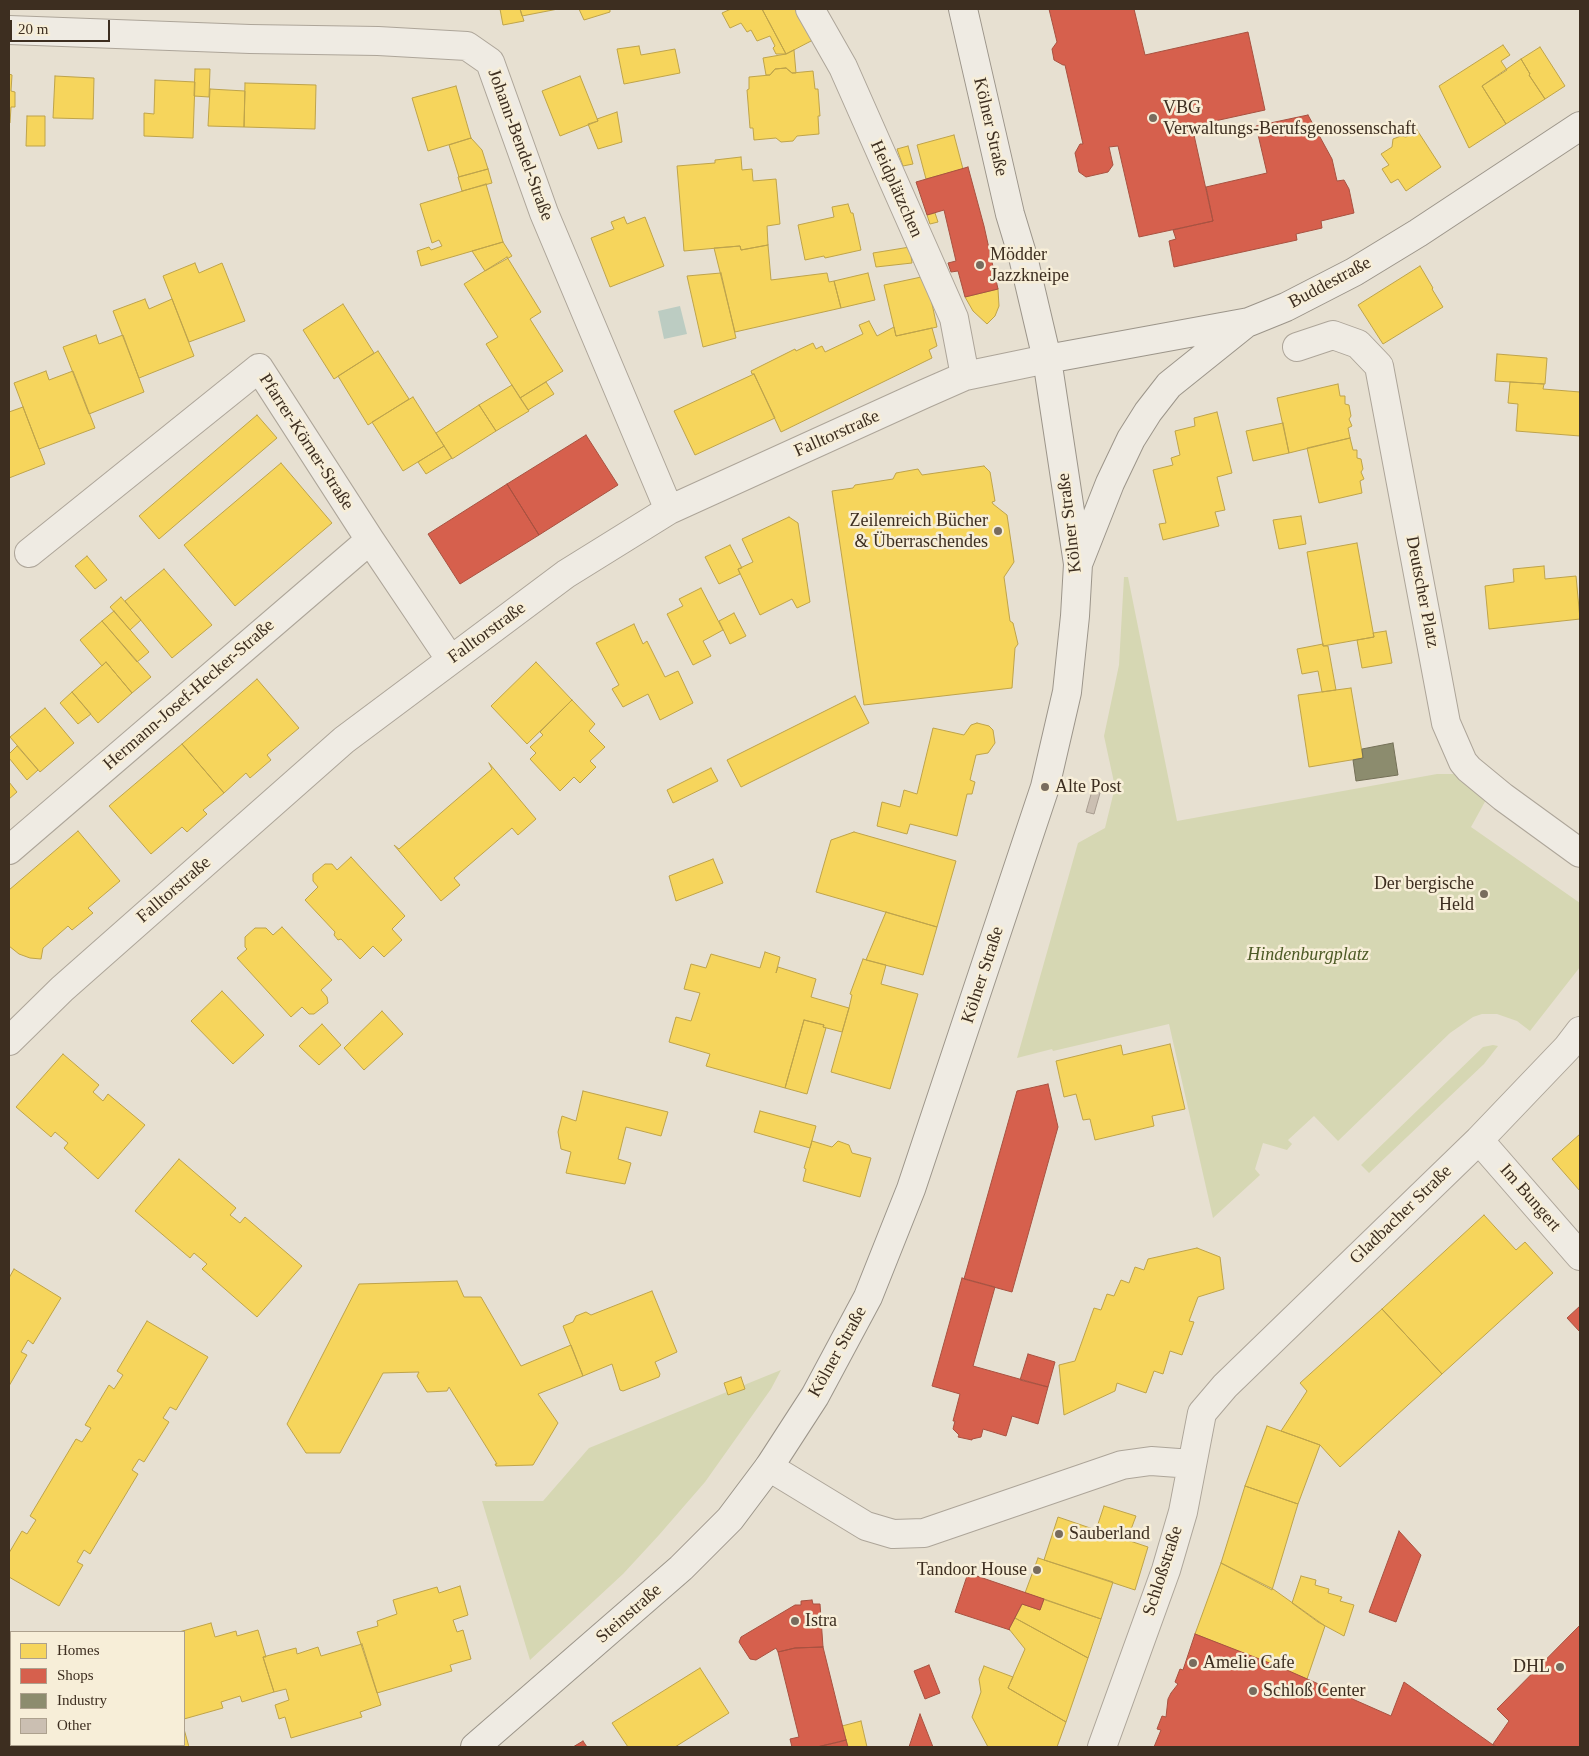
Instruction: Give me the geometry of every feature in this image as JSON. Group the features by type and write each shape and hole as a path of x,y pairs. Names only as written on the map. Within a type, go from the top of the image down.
{"street":[{"name":"Heidplätzchen","path":"810,9 843,67 954,318 965,376"},
{"name":"Kölner Straße","path":"769,1467 815,1396 868,1297 911,1189 1045,787 1067,692 1078,564 1047,359 1023,257 1010,214 963,9"},
{"name":"Johann-Bendel-Straße","path":"9,30 250,39 378,41 467,46 490,62 544,213 669,510"},
{"name":"Buddestraße","path":"1047,359 1248,322 1286,307 1354,272 1418,233 1580,126"},
{"path":"1078,564 1110,483 1131,439 1148,412 1169,385 1248,322"},
{"name":"Deutscher Platz","path":"1297,347 1333,335 1358,344 1379,366 1446,723 1463,762 1469,769 1580,853"},
{"name":"Falltorstraße","path":"9,1041 62,989 344,740 566,574 669,510 965,376 1047,359"},
{"name":"Pfarrer-Körner-Straße","path":"29,553 259,368 370,540 450,659"},
{"name":"Hermann-Josef-Hecker-Straße","path":"9,850 370,540"},
{"name":"Gladbacher Straße","path":"1216,1395 1479,1140 1567,1048 1580,1031"},
{"name":"Im Bungert","path":"1479,1140 1580,1256"},
{"name":"Schloßstraße","path":"1102,1747 1166,1570 1183,1512 1202,1413 1216,1395"},
{"path":"769,1467 866,1526 894,1534 924,1533 1122,1465 1151,1460 1192,1464"},
{"name":"Steinstraße","path":"475,1747 681,1568 730,1519 769,1467"}],"green space":[{"name":"Hindenburgplatz","path":"1124,577 1128,577 1177,821 1437,774 1457,774 1487,798 1471,827 1580,903 1580,967 1530,1031 1517,1021 1497,1014 1482,1014 1473,1017 1450,1033 1338,1141 1314,1116 1288,1140 1292,1144 1287,1150 1263,1143 1255,1169 1260,1175 1213,1218 1169,1024 1017,1058 1078,843 1105,828 1115,787 1104,736 1119,665"},
{"path":"1498,1046 1484,1064 1369,1173 1361,1165 1483,1047"},
{"path":"781,1370 771,1389 705,1482 623,1574 530,1660 482,1501 543,1501 589,1448"}],"shaded area":[{"path":"680,306 687,334 664,339 658,311"}],"building: Homes":[{"path":"500,9 520,9 524,21 503,25"},
{"path":"520,9 558,9 522,16"},
{"path":"579,9 610,9 610,12 584,20"},
{"path":"731,9 762,9 786,54 776,54 773,48 775,46 770,36 757,41 751,30 747,32 741,23 730,28 722,13"},
{"path":"762,9 796,9 813,40 786,54"},
{"path":"1503,45 1510,55 1501,61 1507,70 1482,86 1506,124 1469,148 1439,86"},
{"path":"639,46 641,55 675,49 680,73 624,84 617,49"},
{"path":"1540,47 1565,86 1545,99 1521,59"},
{"path":"794,50 796,73 792,73 786,68 775,69 770,75 766,75 763,58 786,54"},
{"path":"1521,59 1545,99 1506,124 1482,86"},
{"path":"786,68 792,73 813,71 815,89 818,89 819,134 797,136 793,141 781,142 776,138 754,140 753,128 750,128 747,90 749,89 749,77 770,75 775,69"},
{"path":"195,69 210,69 209,97 194,96"},
{"path":"9,74 12,75 11,91 15,92 15,107 11,107 10,123 9,123"},
{"path":"55,76 94,78 93,119 53,118"},
{"path":"580,76 598,121 560,136 542,91"},
{"path":"155,80 195,82 193,138 144,136 144,113 154,114"},
{"path":"245,83 316,85 315,129 244,127"},
{"path":"456,86 471,138 428,151 412,98"},
{"path":"210,89 245,91 244,127 208,126"},
{"path":"617,112 622,142 598,149 588,124"},
{"path":"27,116 45,116 45,146 26,146"},
{"path":"1417,130 1441,167 1406,191 1398,179 1391,183 1382,169 1389,165 1381,154 1392,147 1393,139 1401,136 1406,137"},
{"path":"954,135 963,169 926,179 917,145"},
{"path":"471,138 482,150 488,169 459,177 449,145"},
{"path":"908,146 913,164 903,166 897,149"},
{"path":"741,157 742,170 752,169 753,181 776,179 780,224 767,226 768,245 741,250 740,246 684,251 677,166 715,163 715,160"},
{"path":"488,169 492,183 462,191 458,177"},
{"path":"486,184 503,242 421,266 417,251 429,247 431,250 442,246 439,240 432,243 420,204"},
{"path":"848,204 851,213 853,213 861,250 825,258 824,256 805,260 798,225 834,217 832,207"},
{"path":"935,213 938,222 930,224 927,215"},
{"path":"624,217 627,224 645,217 664,266 610,287 591,238 614,229 611,222"},
{"path":"503,242 512,256 485,271 472,251"},
{"path":"768,245 771,280 827,273 829,282 834,281 841,308 735,332 714,248 740,246 741,250"},
{"path":"910,247 912,263 876,267 873,253"},
{"path":"507,257 541,312 530,319 563,371 520,398 486,344 498,337 464,284"},
{"path":"195,263 199,273 222,263 245,321 189,342 163,276"},
{"path":"1420,266 1443,307 1383,344 1358,305"},
{"path":"721,273 736,338 703,347 687,276"},
{"path":"868,273 875,300 841,308 834,281"},
{"path":"926,276 937,327 896,336 884,285"},
{"path":"998,289 999,306 995,316 987,324 973,311 965,297"},
{"path":"145,299 149,309 172,299 194,356 139,378 113,311"},
{"path":"343,304 374,353 334,379 303,330"},
{"path":"869,321 877,336 894,327 896,336 932,328 937,346 929,350 932,358 781,432 751,371 795,349 796,351 813,343 816,349 822,346 825,352 863,334 859,325"},
{"path":"96,335 99,344 123,335 144,392 89,414 63,347"},
{"path":"378,351 409,399 368,425 338,376"},
{"path":"1497,354 1547,358 1545,384 1495,381"},
{"path":"46,371 49,380 73,371 95,428 39,449 14,383"},
{"path":"754,374 775,418 695,455 674,411"},
{"path":"546,382 554,394 528,410 520,398"},
{"path":"1510,382 1544,384 1543,389 1580,392 1580,436 1516,431 1518,404 1508,403"},
{"path":"1338,384 1340,396 1345,396 1345,404 1349,405 1351,416 1349,419 1352,426 1348,428 1350,438 1289,453 1277,398"},
{"path":"512,385 529,411 496,431 479,405"},
{"path":"413,397 444,446 403,471 372,422"},
{"path":"479,405 496,431 452,459 436,433"},
{"path":"23,407 45,464 9,478 9,412"},
{"path":"1217,412 1232,473 1217,477 1225,510 1215,512 1219,526 1163,540 1159,524 1166,523 1153,470 1173,465 1171,458 1180,455 1175,431 1195,426 1194,418"},
{"path":"257,415 277,438 159,539 139,516"},
{"path":"1283,423 1289,453 1253,461 1246,431"},
{"path":"1350,438 1353,450 1357,450 1357,458 1361,459 1363,469 1361,472 1364,479 1360,481 1362,493 1319,503 1307,448"},
{"path":"444,446 452,458 426,474 418,462"},
{"path":"281,463 332,523 235,606 184,545"},
{"path":"984,466 990,472 995,501 992,502 1007,515 1014,562 1004,577 1010,621 1013,623 1018,644 1015,648 1012,688 864,705 832,491 893,479 896,473 918,469 922,475"},
{"path":"1301,516 1306,544 1279,549 1273,520"},
{"path":"789,517 798,523 810,602 797,608 792,599 760,615 738,569 753,562 742,539"},
{"path":"1357,543 1374,637 1323,646 1307,552"},
{"path":"730,545 742,568 738,569 740,574 719,584 705,557"},
{"path":"87,556 107,580 95,589 75,566"},
{"path":"1544,566 1545,579 1576,576 1580,619 1489,629 1485,586 1514,582 1513,569"},
{"path":"164,569 212,625 172,658 125,601"},
{"path":"701,588 723,630 703,641 711,656 693,665 667,614 683,606 679,599"},
{"path":"121,597 141,620 130,630 110,607"},
{"path":"114,611 149,652 137,662 102,621"},
{"path":"734,613 746,636 730,644 719,621"},
{"path":"102,621 151,677 132,693 106,662 102,666 80,640"},
{"path":"634,624 643,644 647,641 665,677 678,671 693,703 660,720 648,694 623,707 612,689 619,685 596,643"},
{"path":"1386,631 1392,663 1362,668 1357,640 1374,637 1373,633"},
{"path":"1323,644 1323,646 1328,646 1336,690 1322,692 1318,671 1302,674 1297,649"},
{"path":"106,662 132,693 98,723 72,692"},
{"path":"536,662 572,700 527,744 491,706"},
{"path":"257,679 299,728 267,755 271,760 250,778 246,773 224,793 182,744"},
{"path":"1351,688 1363,758 1309,767 1298,695"},
{"path":"72,692 91,714 78,724 60,703"},
{"path":"855,696 869,723 741,787 727,760"},
{"path":"572,700 595,724 589,731 605,747 590,761 596,767 580,783 574,777 560,791 530,759 536,753 530,747 543,735 540,732"},
{"path":"45,708 74,743 40,772 10,737"},
{"path":"977,723 989,726 993,730 995,743 988,753 976,755 970,780 975,782 972,794 967,794 957,836 910,824 907,834 877,826 882,802 900,807 904,790 917,794 933,728 964,735 971,725"},
{"path":"182,744 224,793 203,810 207,814 187,832 182,827 151,854 109,806"},
{"path":"17,746 38,770 27,780 9,758 9,754"},
{"path":"489,763 536,819 518,835 512,828 454,878 460,885 441,901 394,845 399,849 492,769"},
{"path":"711,768 718,781 673,803 667,790"},
{"path":"9,782 17,792 9,799"},
{"path":"78,831 120,881 88,908 93,913 72,930 68,926 43,948 41,959 19,954 9,946 9,890"},
{"path":"854,832 956,861 937,927 816,892 831,840"},
{"path":"351,857 405,916 392,929 402,940 384,957 373,946 360,959 341,939 338,940 334,935 335,932 305,900 318,887 313,881 313,874 325,864 332,864 337,870"},
{"path":"713,859 723,883 676,901 669,876"},
{"path":"886,912 937,927 923,975 866,960"},
{"path":"282,927 332,980 321,990 327,997 328,1003 314,1014 309,1014 302,1007 291,1017 237,958 247,949 245,947 245,937 255,928 266,928 273,935"},
{"path":"765,952 780,957 776,973 778,967 816,979 811,997 849,1008 842,1032 804,1020 785,1088 706,1066 710,1054 669,1042 676,1017 691,1021 700,993 684,989 691,964 706,968 711,954 760,968"},
{"path":"863,959 886,965 881,984 918,994 890,1089 831,1072 849,1008 852,995 850,994"},
{"path":"222,991 264,1035 233,1064 191,1021"},
{"path":"382,1011 403,1034 364,1070 344,1048"},
{"path":"804,1020 824,1025 823,1027 826,1028 807,1094 785,1088"},
{"path":"322,1024 341,1045 319,1065 299,1046"},
{"path":"1170,1044 1185,1109 1152,1116 1154,1126 1095,1140 1090,1119 1083,1120 1076,1094 1064,1097 1056,1061 1121,1045 1123,1055"},
{"path":"63,1054 99,1085 93,1092 103,1101 108,1094 145,1125 98,1179 64,1148 68,1143 55,1132 51,1137 16,1107"},
{"path":"583,1091 668,1112 661,1136 626,1127 618,1159 631,1163 625,1184 566,1173 571,1152 561,1149 558,1132 562,1116 576,1121"},
{"path":"760,1111 816,1126 810,1148 754,1132"},
{"path":"1580,1134 1580,1191 1552,1159"},
{"path":"812,1141 832,1147 838,1141 849,1145 852,1153 871,1158 860,1197 803,1181 806,1169 804,1168"},
{"path":"179,1159 236,1208 230,1215 240,1223 245,1217 302,1266 257,1317 202,1269 207,1264 194,1253 190,1258 135,1211"},
{"path":"1484,1215 1516,1250 1525,1242 1553,1273 1442,1374 1382,1309"},
{"path":"1197,1248 1220,1257 1224,1289 1198,1297 1189,1321 1194,1322 1182,1355 1170,1351 1163,1374 1154,1371 1146,1393 1117,1383 1115,1391 1064,1415 1059,1365 1075,1361 1094,1308 1101,1310 1107,1294 1114,1296 1121,1280 1129,1283 1135,1267 1144,1270 1148,1259"},
{"path":"14,1269 61,1298 33,1344 28,1340 21,1352 27,1355 9,1386 9,1278"},
{"path":"457,1281 464,1297 481,1297 521,1366 571,1345 583,1376 538,1394 558,1423 533,1465 496,1466 495,1464 497,1464 449,1387 447,1391 427,1392 417,1376 419,1372 383,1373 340,1453 306,1453 287,1424 359,1284"},
{"path":"652,1291 677,1352 655,1362 660,1374 659,1377 623,1391 620,1390 612,1364 583,1376 563,1326 573,1322 576,1316 586,1312 591,1315"},
{"path":"1382,1309 1442,1374 1340,1467 1320,1445 1281,1431 1307,1391 1300,1383"},
{"path":"147,1321 208,1357 176,1410 170,1407 163,1418 169,1422 144,1462 139,1459 132,1470 138,1474 90,1554 84,1550 77,1562 83,1565 59,1606 9,1577 9,1553 22,1531 27,1534 36,1520 30,1516 76,1439 82,1442 91,1428 85,1425 109,1385 114,1389 123,1375 117,1371"},
{"path":"741,1377 745,1389 728,1395 724,1383"},
{"path":"1267,1426 1320,1445 1298,1504 1245,1486"},
{"path":"1245,1486 1298,1504 1272,1590 1221,1563"},
{"path":"1104,1506 1136,1516 1127,1540 1148,1547 1135,1590 1044,1560 1058,1517 1096,1530"},
{"path":"1038,1558 1113,1582 1101,1619 1025,1593"},
{"path":"1221,1563 1273,1589 1325,1626 1307,1679 1195,1634"},
{"path":"1301,1576 1316,1580 1315,1585 1329,1589 1328,1593 1342,1597 1340,1601 1354,1605 1344,1636 1318,1622 1292,1603"},
{"path":"460,1586 468,1615 453,1620 457,1632 463,1630 471,1659 450,1665 452,1671 377,1693 357,1632 378,1626 377,1621 397,1614 393,1600 437,1587 439,1593"},
{"path":"1044,1599 1101,1619 1088,1658 1015,1618 1022,1604 1040,1610"},
{"path":"1015,1618 1088,1658 1066,1722 1008,1688 1025,1649 1009,1629"},
{"path":"211,1623 215,1637 236,1631 237,1636 258,1630 266,1657 263,1657 274,1692 242,1702 240,1696 221,1702 223,1708 185,1719 185,1631 183,1631"},
{"path":"362,1644 381,1705 360,1712 362,1717 291,1738 285,1717 279,1719 275,1705 289,1700 286,1689 274,1692 263,1657 296,1648 297,1654 318,1647 321,1656"},
{"path":"984,1666 1013,1677 1008,1688 1066,1722 1057,1747 988,1747 972,1717 981,1692 979,1679"},
{"path":"700,1668 729,1713 675,1747 628,1747 612,1723"},
{"path":"861,1721 867,1747 848,1747 842,1726"},
{"path":"185,1733 189,1747 107,1747 185,1746"}],"building: Shops":[{"name":"VBG Verwaltungs-Berufsgenossenschaft","path":"1049,9 1134,9 1145,55 1248,32 1265,110 1192,126 1213,221 1139,237 1118,146 1109,147 1113,165 1108,172 1086,177 1079,172 1075,153 1080,144 1083,144 1065,65 1054,60 1052,49 1057,42"},
{"path":"1308,115 1332,159 1337,181 1344,180 1349,189 1354,213 1321,221 1322,228 1296,234 1297,240 1174,267 1169,241 1176,239 1173,230 1213,221 1206,187 1267,173 1256,126"},
{"path":"968,167 998,289 965,297 958,271 951,272 948,263 956,261 944,210 927,215 916,182"},
{"path":"586,435 618,485 539,535 507,484"},
{"path":"507,484 539,535 460,584 428,534"},
{"path":"1048,1084 1058,1127 1012,1292 964,1279 1017,1091"},
{"path":"962,1278 995,1287 973,1366 1048,1387 1038,1424 1012,1416 1006,1436 983,1429 981,1437 972,1440 958,1437 959,1435 953,1429 955,1421 953,1421 960,1394 932,1386"},
{"path":"1580,1306 1580,1332 1567,1318"},
{"path":"1028,1354 1055,1362 1048,1387 1020,1380"},
{"path":"1399,1531 1421,1555 1396,1622 1369,1612"},
{"path":"968,1573 1044,1599 1040,1610 1022,1604 1010,1630 955,1612"},
{"name":"Istra","path":"812,1600 813,1604 820,1604 823,1647 795,1648 778,1652 776,1648 756,1660 750,1659 739,1642 741,1637 795,1605 801,1605 801,1601"},
{"name":"DHL","path":"1580,1625 1580,1747 1497,1747 1493,1744 1509,1721 1497,1709"},
{"name":"Schloß Center","path":"1195,1634 1280,1667 1391,1716 1404,1682 1496,1747 1154,1747 1161,1730 1157,1729 1162,1716 1166,1717 1168,1699 1178,1684 1175,1682 1180,1669 1183,1670"},
{"path":"823,1647 846,1740 817,1747 792,1747 790,1739 799,1737 778,1652 795,1648"},
{"path":"929,1665 940,1693 925,1699 914,1671"},
{"path":"920,1714 933,1747 909,1747"},
{"path":"846,1740 848,1747 817,1747 839,1742"},
{"path":"583,1741 587,1747 573,1747"}],"building: Industry":[{"path":"1393,743 1398,775 1356,781 1353,760 1363,758 1362,749"}],"building: Other":[{"path":"1092,791 1100,793 1094,814 1086,812"}],"place":[{"name":"VBG Verwaltungs-Berufsgenossenschaft","path":"1153,118"},
{"name":"Mödder Jazzkneipe","path":"980,265"},
{"name":"Zeilenreich Bücher & Überraschendes","path":"998,531"},
{"name":"Alte Post","path":"1045,787"},
{"name":"Der bergische Held","path":"1484,894"},
{"name":"Sauberland","path":"1059,1534"},
{"name":"Tandoor House","path":"1037,1570"},
{"name":"Istra","path":"795,1621"},
{"name":"Amelie Cafe","path":"1193,1663"},
{"name":"DHL","path":"1560,1667"},
{"name":"Schloß Center","path":"1253,1691"}]}
